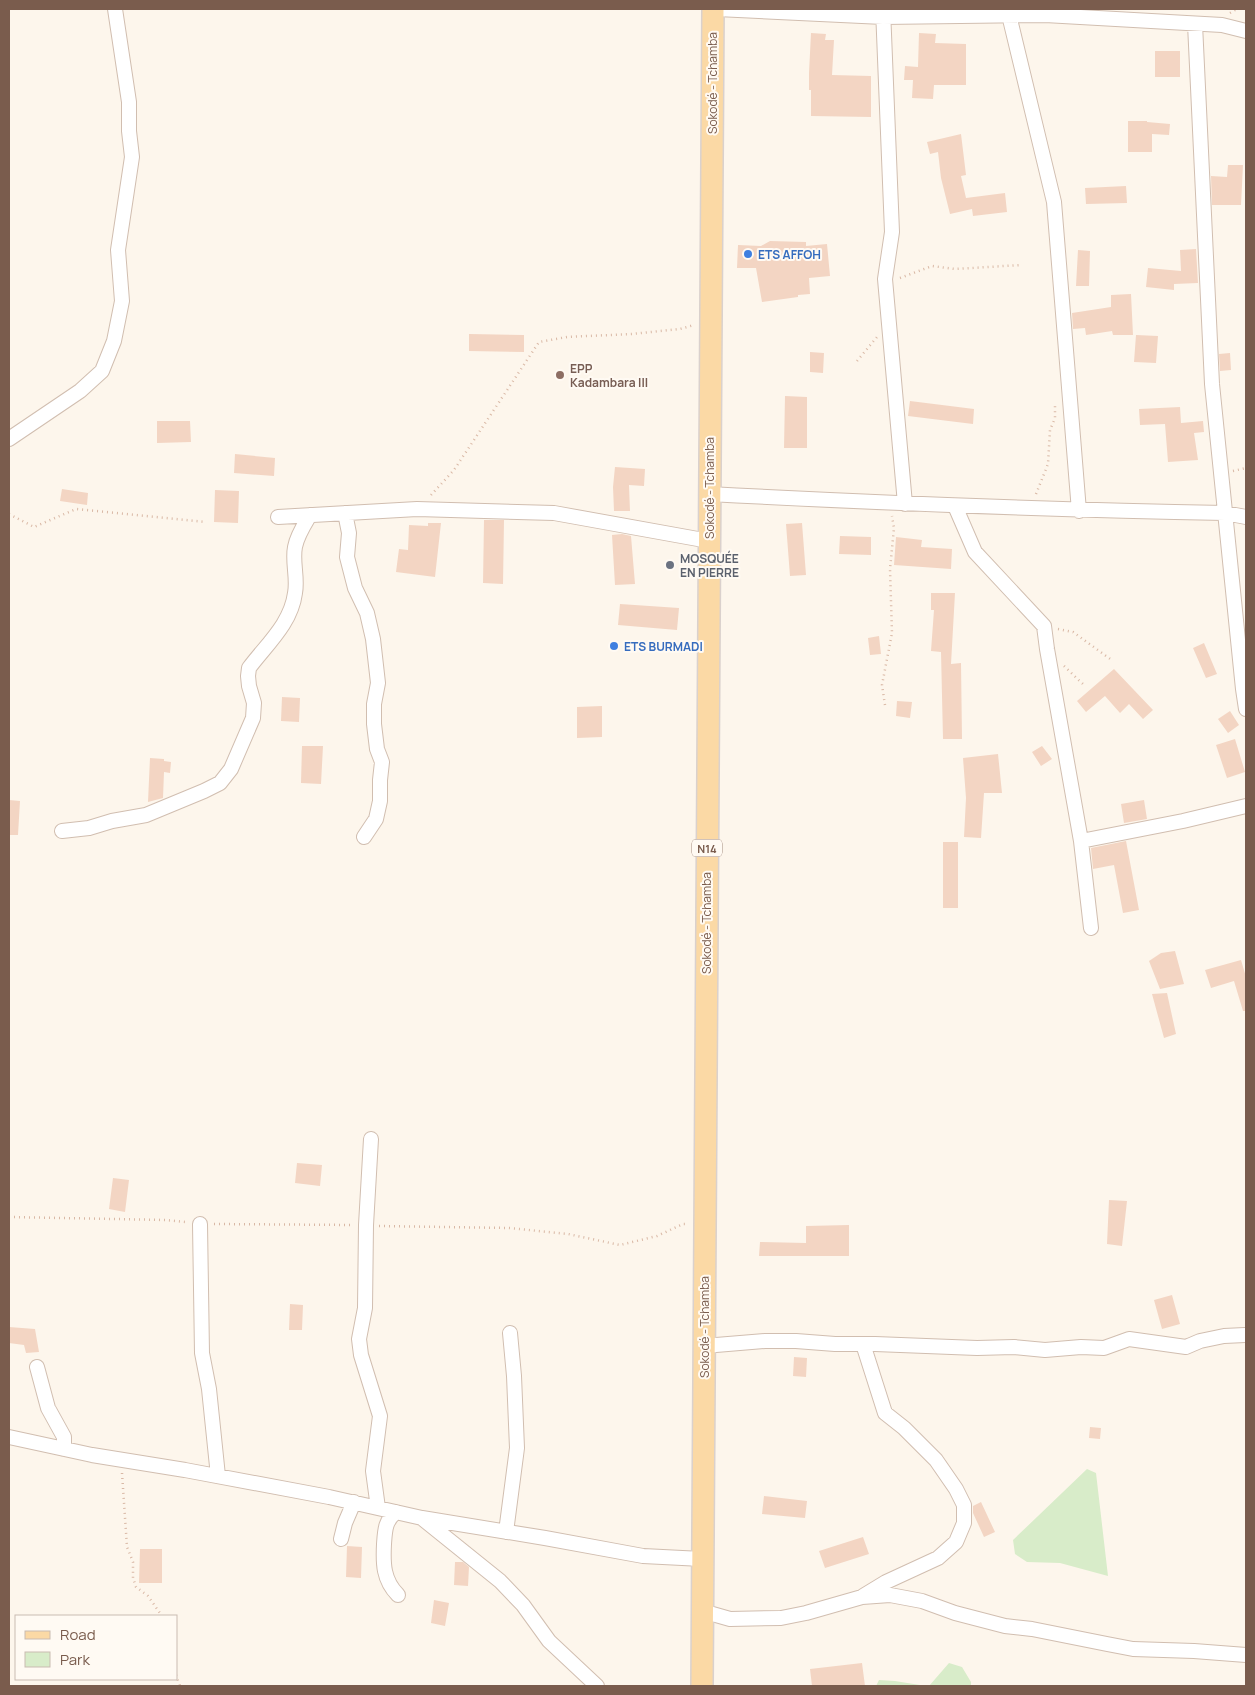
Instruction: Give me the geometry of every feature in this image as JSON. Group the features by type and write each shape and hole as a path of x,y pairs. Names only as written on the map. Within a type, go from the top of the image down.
{"main road":[{"name":"Sokodé - Tchamba","path":"702,1686 713,9"}],"street":[{"path":"9,439 80,392 102,371 114,341 122,301 118,250 132,157 129,131 129,102 116,9"},
{"path":"716,9 1009,16 1045,12 1222,25 1246,31"},
{"path":"883,13 892,232 885,279 905,504"},
{"path":"1009,16 1054,202 1079,511"},
{"path":"1195,24 1212,384 1242,689 1246,709"},
{"path":"709,494 1027,509 1224,514 1246,517"},
{"path":"955,506 974,552 1044,626 1081,841 1091,928"},
{"path":"278,518 418,509 554,513 709,541"},
{"path":"345,513 349,533 347,557 355,588 367,613 373,639 378,683 374,704 374,724 377,749 382,762 380,801 376,819 364,837"},
{"path":"62,831 89,828 112,821 146,815 220,783 231,769 253,718 254,703 248,686 249,668 283,627 291,610 296,594 295,546 301,529 310,515"},
{"path":"1081,841 1183,821 1246,806"},
{"path":"371,1139 366,1225 365,1308 359,1339 380,1416 373,1471 378,1508"},
{"path":"200,1224 202,1352 209,1389 218,1476"},
{"path":"506,1532 517,1448 510,1332"},
{"path":"704,1346 765,1341 796,1341 976,1348 1014,1347 1045,1350 1081,1347 1104,1348 1129,1339 1186,1347 1200,1341 1224,1336 1245,1335"},
{"path":"862,1597 886,1582 938,1558 956,1542 964,1522 964,1505 946,1473 916,1440 885,1413 863,1344"},
{"path":"37,1367 48,1408 64,1437 64,1449"},
{"path":"9,1437 122,1460 354,1502 422,1518 643,1556 702,1559"},
{"path":"341,1539 345,1523 354,1502"},
{"path":"396,1512 389,1518 386,1527 383,1560 388,1581 398,1595"},
{"path":"422,1518 500,1581 523,1605 549,1641 597,1686"},
{"path":"702,1610 730,1618 781,1618 806,1614 862,1597 890,1595 922,1601 955,1613 1005,1626 1032,1629 1133,1648 1194,1650 1246,1655"}],"path":[{"path":"885,279 898,278 932,266 955,269 1021,265"},
{"path":"418,509 454,470 539,342 567,336 630,334 680,329 710,321"},
{"path":"1027,509 1034,500 1048,464 1050,430 1055,418 1055,402"},
{"path":"884,705 882,685 892,634 890,570 894,528 887,503"},
{"path":"9,514 34,527 76,509 206,522"},
{"path":"1044,626 1073,632 1113,661"},
{"path":"122,1460 127,1547 133,1562 133,1578 136,1587 148,1596 161,1615"}],"green space":[{"path":"1087,1469 1096,1473 1108,1576 1060,1563 1027,1562 1015,1554 1013,1540"},
{"path":"949,1663 962,1667 971,1682 971,1686 929,1686"},
{"path":"879,1680 895,1681 926,1686 876,1686"}],"building":[{"path":"811,33 826,34 825,40 834,40 832,75 871,76 871,117 811,116 809,73"},
{"path":"919,33 936,34 935,43 966,44 966,85 934,85 933,99 912,98 913,80 904,80 905,66 918,67"},
{"path":"1155,51 1180,51 1180,77 1155,77"},
{"path":"1128,121 1170,124 1169,135 1152,134 1152,152 1128,152"},
{"path":"961,134 966,175 961,176 966,198 1005,193 1007,212 973,216 972,209 950,214 941,178 938,152 930,154 927,142"},
{"path":"1228,165 1243,165 1241,205 1212,205 1211,176 1227,177"},
{"path":"1126,186 1127,203 1086,204 1085,188"},
{"path":"770,241 806,242 806,246 827,244 830,276 809,278 810,294 762,302 756,268 737,268 738,245 761,246"},
{"path":"1196,249 1198,283 1174,284 1174,290 1146,287 1148,268 1181,271 1180,250"},
{"path":"1078,250 1090,251 1089,286 1076,286"},
{"path":"1131,294 1133,335 1113,335 1112,331 1086,335 1085,328 1073,329 1072,313 1111,307 1111,295"},
{"path":"469,334 524,335 524,352 469,351"},
{"path":"1136,335 1158,336 1156,363 1134,362"},
{"path":"810,352 824,353 823,373 810,372"},
{"path":"1230,353 1231,370 1220,371 1219,354"},
{"path":"785,396 807,397 807,448 784,448"},
{"path":"910,401 974,409 973,424 908,416"},
{"path":"1180,407 1181,423 1203,421 1204,432 1194,433 1198,460 1168,462 1165,424 1140,425 1139,409"},
{"path":"157,421 190,421 191,442 157,443"},
{"path":"235,454 275,458 274,476 234,473"},
{"path":"615,467 645,469 644,486 629,485 630,511 614,511 613,487"},
{"path":"62,489 88,493 87,505 60,501"},
{"path":"215,490 239,491 238,523 214,522"},
{"path":"484,520 504,520 503,584 483,583"},
{"path":"428,523 441,523 435,577 396,572 399,549 408,550 409,525 428,526"},
{"path":"802,523 806,575 790,576 786,524"},
{"path":"622,534 631,536 635,584 615,585 612,535"},
{"path":"840,536 871,537 871,555 839,554"},
{"path":"896,537 922,540 921,547 952,549 951,569 894,565"},
{"path":"931,593 955,593 951,664 961,663 962,739 943,739 941,652 931,651 934,610 931,610"},
{"path":"620,604 679,608 677,630 618,625"},
{"path":"879,636 881,654 870,655 868,638"},
{"path":"1204,643 1217,674 1206,678 1193,648"},
{"path":"1114,669 1153,710 1143,719 1129,704 1120,713 1105,696 1086,712 1077,701"},
{"path":"282,697 300,698 299,722 281,721"},
{"path":"897,701 912,702 910,718 896,716"},
{"path":"602,706 602,737 577,738 577,707"},
{"path":"1230,711 1239,725 1228,733 1218,719"},
{"path":"1235,739 1245,772 1227,778 1216,745"},
{"path":"302,746 323,746 321,784 301,783"},
{"path":"1042,746 1052,759 1041,766 1032,752"},
{"path":"998,754 1002,793 984,793 981,838 964,837 966,798 963,758"},
{"path":"150,758 164,759 164,761 171,762 170,773 164,772 163,798 148,802"},
{"path":"9,800 20,801 18,835 9,835"},
{"path":"1144,800 1147,819 1124,823 1121,804"},
{"path":"1126,841 1139,910 1123,913 1114,865 1093,869 1091,848"},
{"path":"943,842 958,842 958,908 943,908"},
{"path":"1175,951 1184,984 1160,989 1149,961 1161,953"},
{"path":"1241,960 1246,977 1246,1011 1243,1011 1234,981 1211,988 1205,970"},
{"path":"1167,993 1176,1034 1164,1038 1152,994"},
{"path":"297,1163 322,1165 320,1186 295,1183"},
{"path":"113,1178 129,1180 125,1212 109,1209"},
{"path":"1109,1200 1127,1201 1122,1246 1107,1244"},
{"path":"849,1225 849,1256 759,1256 760,1242 806,1243 806,1226"},
{"path":"1172,1295 1180,1324 1162,1329 1154,1300"},
{"path":"290,1304 303,1305 302,1330 289,1330"},
{"path":"9,1327 35,1329 39,1352 26,1353 24,1345 9,1343"},
{"path":"794,1357 807,1358 806,1377 793,1376"},
{"path":"1090,1427 1101,1428 1100,1439 1089,1438"},
{"path":"764,1496 807,1501 805,1518 762,1514"},
{"path":"981,1502 995,1532 984,1537 973,1513 973,1506"},
{"path":"863,1537 869,1554 825,1568 819,1551"},
{"path":"347,1546 362,1547 361,1578 346,1577"},
{"path":"140,1549 162,1549 162,1583 139,1583"},
{"path":"455,1562 463,1562 469,1567 468,1586 454,1585"},
{"path":"434,1600 449,1603 445,1626 431,1623"},
{"path":"862,1663 865,1686 812,1686 810,1669"}],"place":[{"name":"ETS AFFOH","path":"748,254"},
{"name":"EPP Kadambara III","path":"560,375"},
{"name":"MOSQUÉE EN PIERRE","path":"670,565"},
{"name":"ETS BURMADI","path":"614,646"}]}
